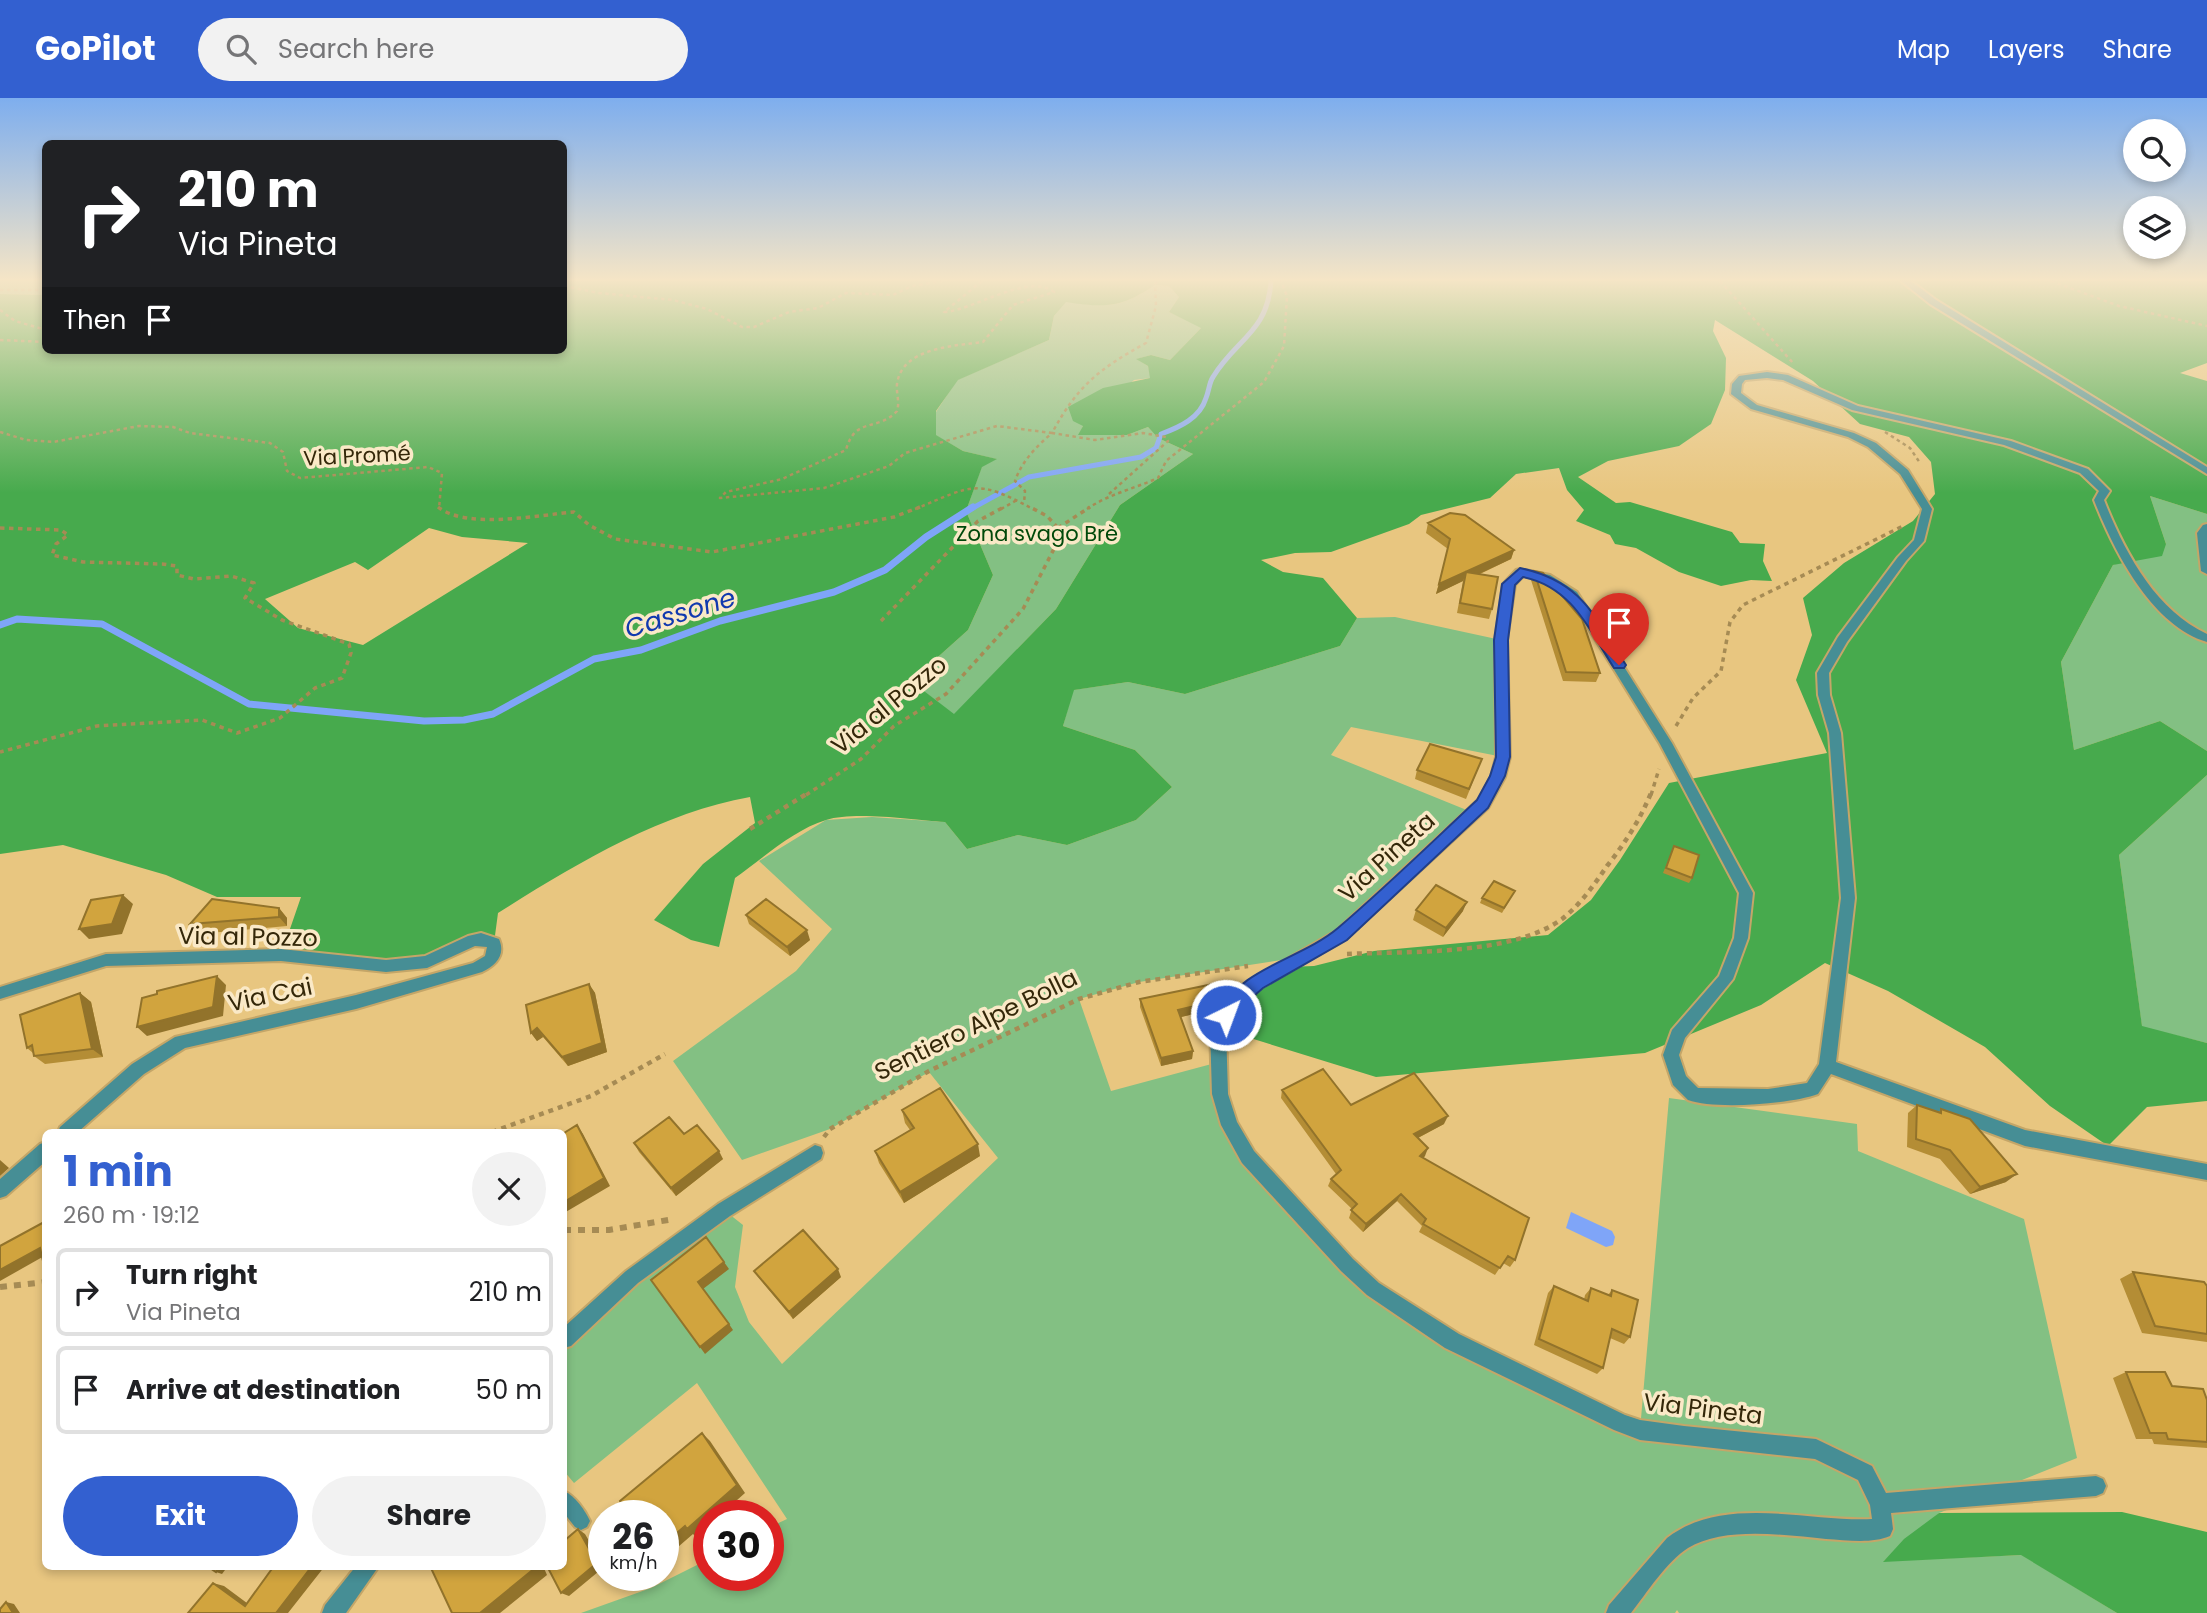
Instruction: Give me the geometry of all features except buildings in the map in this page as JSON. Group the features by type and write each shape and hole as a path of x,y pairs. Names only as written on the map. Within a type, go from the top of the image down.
{"street":[{"path":"2014,352 2207,471"},
{"path":"2207,638 2179,624 2164,611 2111,529 2099,500 2105,491 2084,471 2007,443 1839,403 1785,377 1753,375 1742,378 1737,384 1736,394 1754,407 1851,435 1872,445 1904,472 1927,509 1919,541 1902,559 1857,620 1823,673 1824,695 1835,733 1848,898 1827,1066 2025,1138 2207,1172"},
{"path":"2207,527 2202,533 2207,571"},
{"name":"Via Pineta","path":"1827,1066 1812,1089 1791,1095 1747,1098 1694,1095 1679,1080 1671,1055 1678,1035 1725,979 1741,938 1746,893 1666,743 1573,595 1546,578 1520,572 1509,584 1501,640 1503,757 1491,792 1474,813 1359,919 1308,956 1257,983 1234,1002 1218,1028 1220,1094 1229,1125 1248,1157 1347,1265 1407,1314 1452,1341 1640,1430 1816,1449 1865,1473 1880,1504"},
{"name":"Via al Pozzo","path":"0,993 106,960 281,955 387,966 427,962 474,940 494,943"},
{"name":"Via Cai","path":"69,1129 138,1069 181,1042 356,1002 477,968 491,960 494,943"},
{"path":"0,1190 42,1153"},
{"path":"567,1336 632,1277 724,1210 815,1153"},
{"path":"1617,1613 1680,1541 1734,1523 1853,1532 1883,1529 1880,1504 2096,1486"},
{"path":"333,1613 366,1570"}],"lane":[{"path":"567,1504 581,1521"}],"path":[{"path":"881,621 978,521 1015,499 1047,516 1058,528 1110,494 1159,453 1168,441 1166,437 1147,433 1105,440 1078,439 997,426 905,453 880,470 824,488 720,498 726,492 782,479 846,450 847,441 855,429 894,415 899,407 897,383 908,362 929,352"},
{"path":"1024,503 1025,491 1018,483 1035,448 1052,433 1072,394 1091,374 1131,352"},
{"path":"1110,494 1119,495 1158,478 1166,461 1265,382 1281,352"},
{"path":"1783,352 1810,387"},
{"name":"Via Promé","path":"0,433 50,443 129,427 181,429 190,433 265,441 279,448 287,458 287,471 300,478 428,467 442,473 438,508 452,515 509,520 564,511 574,512 589,525 615,539 712,552 894,517 972,487 993,488 1015,499"},
{"path":"1308,956 1446,948 1513,938 1552,925 1579,901 1632,836 1657,776 1666,743 1693,698 1721,671 1727,630 1743,605 1912,522 1927,509"},
{"path":"0,528 61,530 68,535 56,544 52,555 68,561 109,564 137,561 177,566 177,575 194,579 231,576 254,583 245,598 262,612 298,628 349,644 351,653 342,678 315,688 280,718 237,733 220,729 202,720 97,726 0,752"},
{"name":"Via al Pozzo","path":"750,829 828,782 861,759 894,726 946,694 1023,609 1055,551 1058,528"},
{"name":"Sentiero Alpe Bolla","path":"815,1153 830,1129 929,1072 1079,999 1139,982 1254,965"},
{"path":"500,1129 591,1096 665,1054"},
{"path":"567,1230 609,1230 685,1217"},
{"path":"0,1287 42,1282"}],"green space":[{"path":"0,352 42,352 42,354 567,354 567,352 1022,352 958,380 936,411 936,435 963,451 997,459 982,467 966,511 993,575 968,630 911,681 954,714 1056,609 1120,505 1193,454 1158,438 1148,427 1127,435 1078,435 1083,426 1073,421 1068,407 1103,388 1150,378 1148,366 1136,359 1151,355 1170,360 1178,352 1723,352 1726,358 1725,390 1711,424 1679,446 1608,461 1578,477 1616,503 1630,502 1732,532 1740,543 1765,544 1763,561 1772,581 1751,580 1721,586 1679,572 1636,548 1615,544 1610,535 1576,521 1584,510 1567,490 1559,468 1516,474 1490,498 1421,515 1409,524 1331,552 1295,553 1261,560 1283,572 1323,578 1357,618 1340,646 1185,694 1128,682 1074,690 1063,726 1135,750 1172,787 1136,820 1067,845 1018,835 967,849 945,822 868,816 826,820 778,846 735,878 719,947 691,940 654,920 703,864 755,823 750,797 683,815 587,859 498,913 494,943 488,940 427,962 281,955 301,897 217,897 166,875 63,845 0,854","holes":["429,528 462,537 528,543 363,645 298,628 265,599 355,562 368,570"]},
{"name":"Zona svago Brè","path":"1022,352 1178,352 1170,360 1151,355 1137,359 1148,366 1151,378 1134,380 1083,426 1079,435 1127,435 1148,427 1158,438 1193,454 1120,505 1056,609 954,715 911,681 968,630 993,575 966,511 982,466 996,459 963,451 935,435 936,412 957,380"},
{"path":"1766,352 2207,352 2207,363 2180,373 2207,381 2207,514 2150,496 2166,544 2162,556 2113,565 2061,662 2074,750 2160,721 2207,751 2207,775 2119,855 2142,1026 2207,1043 2207,1101 2147,1107 2108,1146 2050,1106 1985,1047 1888,991 1825,963 1761,1005 1645,1053 1376,1077 1218,1028 1234,1002 1287,967 1314,966 1374,951 1548,935 1591,900 1669,783 1827,753 1796,680 1812,635 1803,598 1844,563 1913,521 1935,494 1931,462 1909,437 1860,424 1813,381"},
{"path":"2150,496 2207,514 2207,751 2160,721 2074,750 2061,662 2113,565 2166,544"},
{"path":"1395,617 1501,640 1503,757 1351,727 1331,755 1474,813 1308,956 1139,982 1079,999 1111,1091 1219,1062 1229,1125 1373,1289 1640,1430 1669,1098 1857,1124 1858,1151 2024,1219 2077,1458 1939,1513 1884,1561 2022,1555 2117,1613 1679,1613 1677,1610 1675,1613 581,1613 643,1591 679,1591 679,1574 693,1567 693,1591 784,1591 784,1520 787,1519 784,1514 784,1500 774,1500 697,1383 574,1483 567,1475 567,1336 632,1277 724,1210 743,1225 735,1287 749,1322 782,1364 998,1158 929,1072 830,1129 742,1160 673,1061 796,971 832,929 759,861 826,820 872,817 945,822 967,849 1018,835 1067,845 1136,820 1172,787 1135,750 1063,726 1073,690 1128,682 1185,694 1340,646 1357,618"},
{"path":"2207,775 2207,1043 2142,1027 2119,855"},
{"path":"2122,1512 2207,1532 2207,1613 2117,1613 2021,1555 1883,1562 1904,1539 1939,1513"}],"water":[{"path":"1571,1212 1612,1231 1615,1237 1613,1245 1606,1247 1566,1228"}],"waterway":[{"name":"Cassone","path":"971,509 1029,477 1141,457 1156,448 1161,434 1182,425 1199,411 1213,377 1233,352"},
{"name":"Cassone","path":"0,625 17,619 102,624 249,704 424,721 464,720 493,714 594,659 641,650 720,621 834,592 885,570 926,537 973,507"}],"route":[{"path":"1226,1015 1234,1002 1257,983 1341,935 1474,813 1491,792 1503,757 1501,640 1509,584 1520,572 1546,578 1573,595 1619,665"}]}
